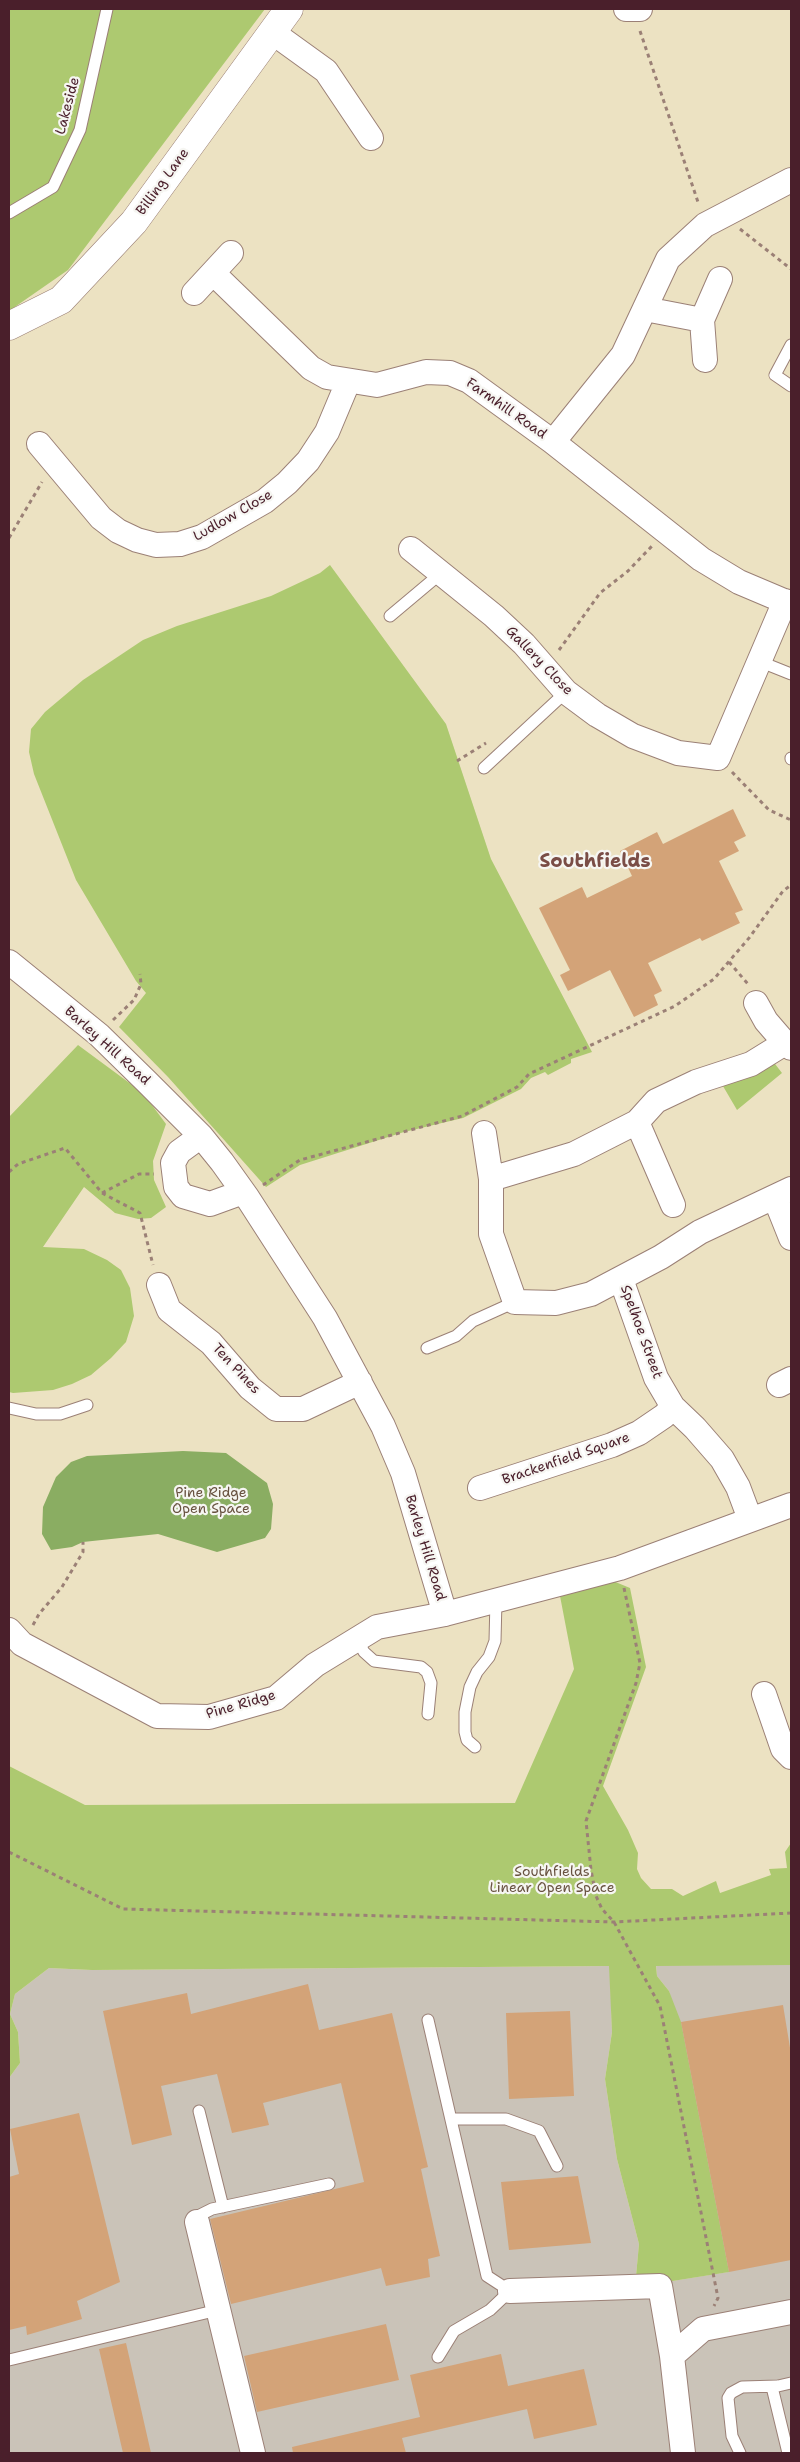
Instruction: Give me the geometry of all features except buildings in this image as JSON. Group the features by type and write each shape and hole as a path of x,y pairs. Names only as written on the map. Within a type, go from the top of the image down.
{"street":[{"name":"Billing Lane","path":"9,326 61,300 134,222 289,9"},
{"path":"272,32 326,71 371,138"},
{"path":"553,442 623,355 668,259 705,225 791,180"},
{"path":"194,293 231,253"},
{"name":"Farmhill Road","path":"213,273 311,368 327,377 348,382 377,385 417,374 450,372 485,391 701,559 740,582 788,603"},
{"path":"706,360 702,320 720,279"},
{"path":"644,309 702,320"},
{"name":"Ludlow Close","path":"39,444 101,518 118,532 136,540 156,544 180,544 202,536 265,500 287,483 308,460 327,432 348,382"},
{"name":"Gallery Close","path":"411,549 494,616 524,644 559,685 596,716 633,736 678,753 718,758"},
{"path":"718,758 788,603"},
{"name":"Barley Hill Road","path":"10,967 99,1035 201,1136 245,1194 325,1318 383,1426 403,1472 445,1614 620,1568 791,1505"},
{"path":"491,1179 574,1154 637,1122 656,1101 696,1082 751,1064 788,1046 766,1021 756,1003"},
{"path":"637,1122 673,1205"},
{"path":"484,1132 491,1179 491,1234 515,1302 556,1303 591,1294 621,1279"},
{"path":"201,1136 179,1152 172,1163 176,1187 183,1196 210,1204 245,1194"},
{"path":"783,1194 791,1238"},
{"name":"Spelhoe Street","path":"750,1520 738,1487 722,1459 673,1407 656,1378 621,1279 700,1232 783,1194"},
{"name":"Ten Pines","path":"159,1285 169,1310 212,1343 250,1388 276,1409 303,1409 360,1382"},
{"name":"Brackenfield Square","path":"480,1488 612,1445 639,1433 664,1416 673,1407"},
{"name":"Pine Ridge","path":"15,1637 157,1716 209,1716 276,1698 316,1665 377,1627 445,1614"},
{"path":"764,1694 783,1749 791,1757"},
{"path":"197,2222 253,2453"},
{"path":"510,2291 660,2286 672,2356 682,2443"},
{"path":"672,2356 703,2329 791,2312"}],"lane":[{"name":"Lakeside","path":"9,213 53,187 80,130 107,9"},
{"path":"791,346 775,374 791,386"},
{"path":"390,616 440,574"},
{"path":"761,662 791,674"},
{"path":"484,768 559,685"},
{"path":"427,1348 456,1336 473,1321 515,1302"},
{"path":"9,1408 36,1414 60,1414 88,1405"},
{"path":"475,1747 467,1740 465,1712 470,1688 478,1672 489,1657 495,1641 496,1600"},
{"path":"358,1639 364,1652 374,1661 421,1668 427,1672 431,1683 428,1714"},
{"path":"428,2020 487,2276 510,2291 490,2310 454,2330 438,2357"},
{"path":"199,2111 224,2207"},
{"path":"451,2119 506,2119 539,2131 557,2166"},
{"path":"197,2222 200,2215 206,2212 329,2184"},
{"path":"9,2360 218,2310"},
{"path":"740,2453 732,2436 728,2398 742,2387 791,2383"},
{"path":"772,2386 788,2453"}],"path":[{"path":"633,9 705,225"},
{"path":"728,213 741,230 791,269"},
{"path":"9,538 27,504 56,462"},
{"path":"559,685 555,655 600,593 628,572 665,531"},
{"path":"457,761 488,742"},
{"path":"718,758 769,810 791,820"},
{"path":"245,1194 300,1160 462,1116 517,1087 529,1074 676,1006 714,979 782,891 791,885"},
{"path":"728,962 743,976 756,1003"},
{"path":"99,1035 134,1000 141,984 140,974"},
{"path":"9,1172 18,1164 65,1148 102,1193 140,1213 159,1285"},
{"path":"102,1193 139,1174 174,1174"},
{"path":"15,1637 39,1614 66,1580 83,1552 83,1542"},
{"path":"620,1568 640,1663 636,1683 586,1821 596,1896 602,1909 614,1922 660,2006 718,2298 703,2329"},
{"path":"9,1852 123,1909 614,1922 791,1913"}],"shaded area":[{"path":"656,1965 791,1965 791,2453 9,2453 9,2078 20,2063 18,2032 10,2014 15,1994 49,1968 92,1970 610,1966 612,2032 605,2079 617,2159 639,2244 635,2287 728,2272 669,1991 657,1976"}],"green space":[{"path":"9,9 265,9 68,270 9,311"},
{"path":"330,565 446,724 491,859 592,1052 571,1059 571,1063 548,1075 545,1072 531,1078 521,1089 463,1118 404,1132 300,1165 266,1187 168,1077 119,1027 146,993 136,981 76,880 34,774 29,752 31,729 45,712 83,680 143,640 177,626 271,596 320,573"},
{"path":"78,1045 143,1093 166,1124 153,1161 154,1180 166,1207 151,1218 138,1219 115,1213 84,1187 43,1247 84,1249 107,1260 121,1270 130,1288 134,1316 126,1342 91,1375 72,1384 53,1390 13,1393 9,1392 9,1117"},
{"path":"772,1060 782,1073 737,1110 720,1081"},
{"name":"Pine Ridge Open Space","path":"183,1451 226,1453 267,1483 273,1504 271,1529 265,1538 217,1552 158,1534 83,1542 72,1547 51,1550 42,1534 43,1507 56,1477 71,1462 87,1456"},
{"name":"Southfields Linear Open Space","path":"613,1581 630,1588 646,1667 603,1786 628,1830 638,1853 637,1869 641,1878 651,1889 672,1889 683,1896 716,1881 720,1893 771,1875 769,1869 787,1868 785,1852 791,1843 791,1965 656,1966 657,1976 669,1991 681,2022 729,2272 635,2287 639,2244 617,2159 605,2079 612,2032 609,1966 92,1970 49,1968 15,1994 10,2014 18,2032 20,2063 9,2078 9,1766 85,1805 515,1803 574,1669 560,1596"}],"district":[{"name":"Southfields","path":"595,862"}]}
